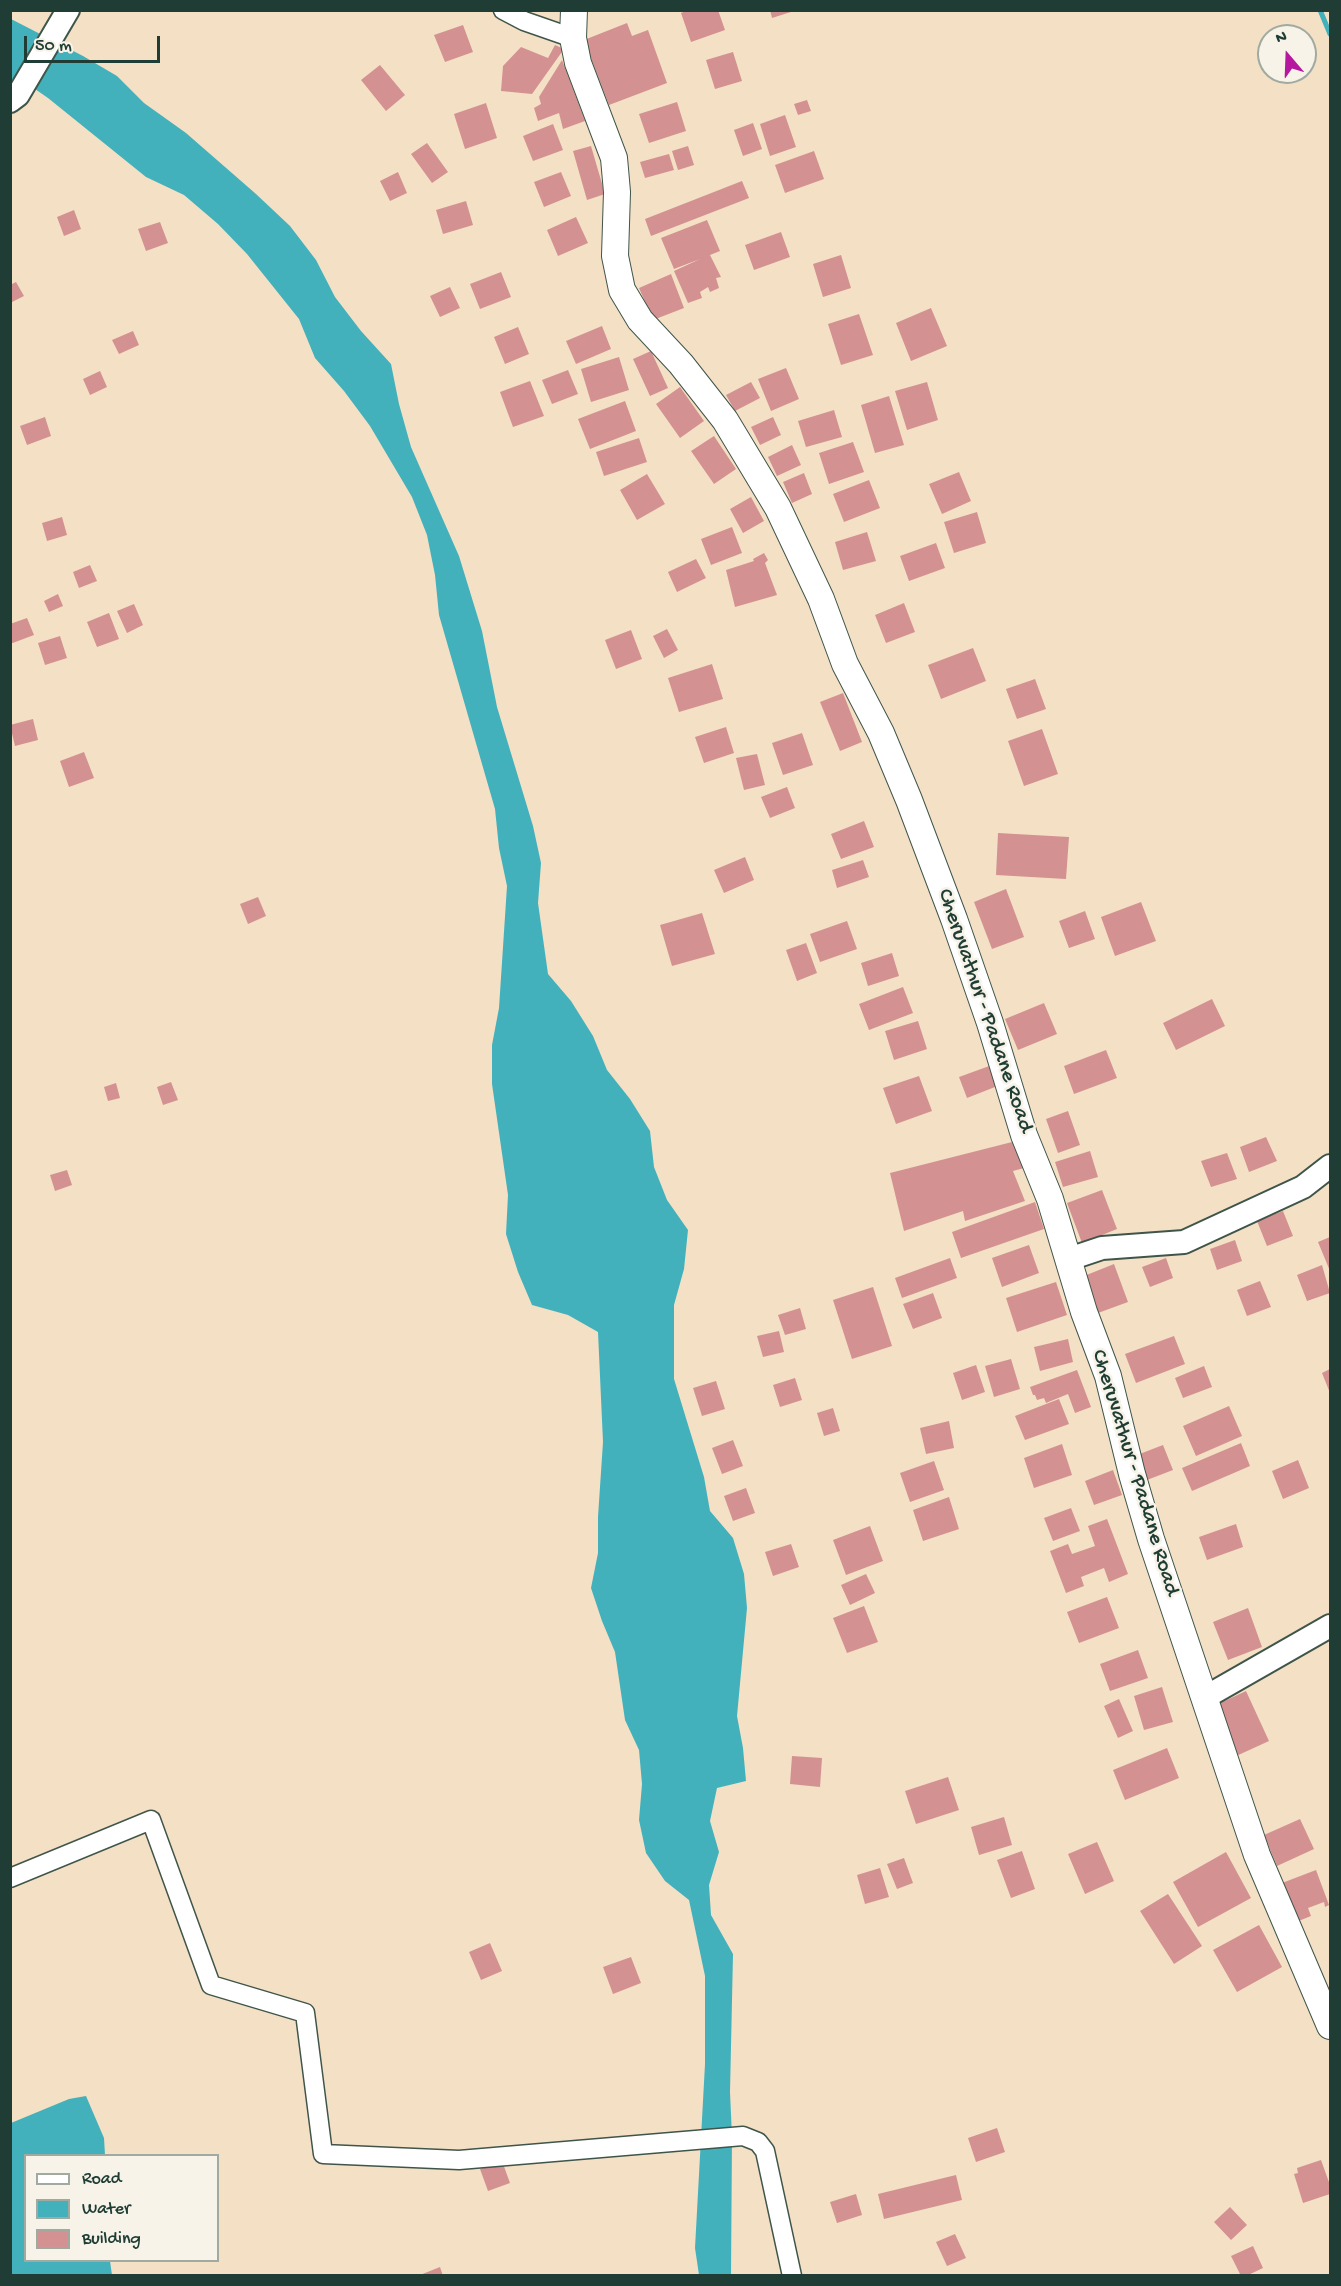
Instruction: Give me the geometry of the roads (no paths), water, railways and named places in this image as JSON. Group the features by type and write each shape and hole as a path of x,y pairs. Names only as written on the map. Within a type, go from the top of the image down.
{"main road":[{"name":"Cheruvathur - Padane Road","path":"574,10 573,38 578,63 614,158 617,192 615,256 621,290 640,320 681,364 725,420 778,508 821,599 845,664 881,733 938,876 990,1023 1024,1135 1050,1199 1084,1312 1108,1377 1151,1539 1257,1855 1330,2026"}],"street":[{"path":"14,98 56,33 68,10"},
{"path":"503,10 524,21 573,38"},
{"path":"1069,1259 1102,1248 1184,1242 1303,1187 1330,1166"},
{"path":"1204,1698 1330,1626"},
{"path":"10,1878 151,1820 211,1985 305,2013 323,2154 459,2160 743,2136 758,2142 765,2151 792,2276"}],"water":[{"path":"11,19 117,76 144,103 186,133 256,194 290,226 316,260 335,297 361,331 391,364 411,447 459,556 482,631 497,707 533,826 541,863 538,903 548,974 571,1001 593,1036 607,1070 630,1099 650,1131 654,1167 667,1200 688,1230 684,1269 674,1305 674,1379 704,1477 710,1511 733,1538 744,1574 747,1608 737,1716 746,1781 717,1788 710,1821 719,1852 709,1885 711,1915 733,1954 730,2092 731,2275 699,2275 695,2248 705,2064 705,1976 689,1900 665,1881 646,1853 639,1820 642,1784 639,1750 625,1720 615,1652 591,1588 598,1553 603,1442 598,1332 568,1315 532,1305 506,1234 508,1195 492,1084 492,1045 499,1008 507,886 499,848 495,809 439,615 435,575 427,535 412,497 370,426 315,358 299,319 247,254 218,224 184,195 146,177 48,98 22,80 11,79"},
{"path":"86,2096 104,2138 105,2154 24,2154 24,2262 110,2262 112,2275 11,2275 11,2123 69,2099"}],"waterway":[{"path":"1320,10 1330,34"}]}
